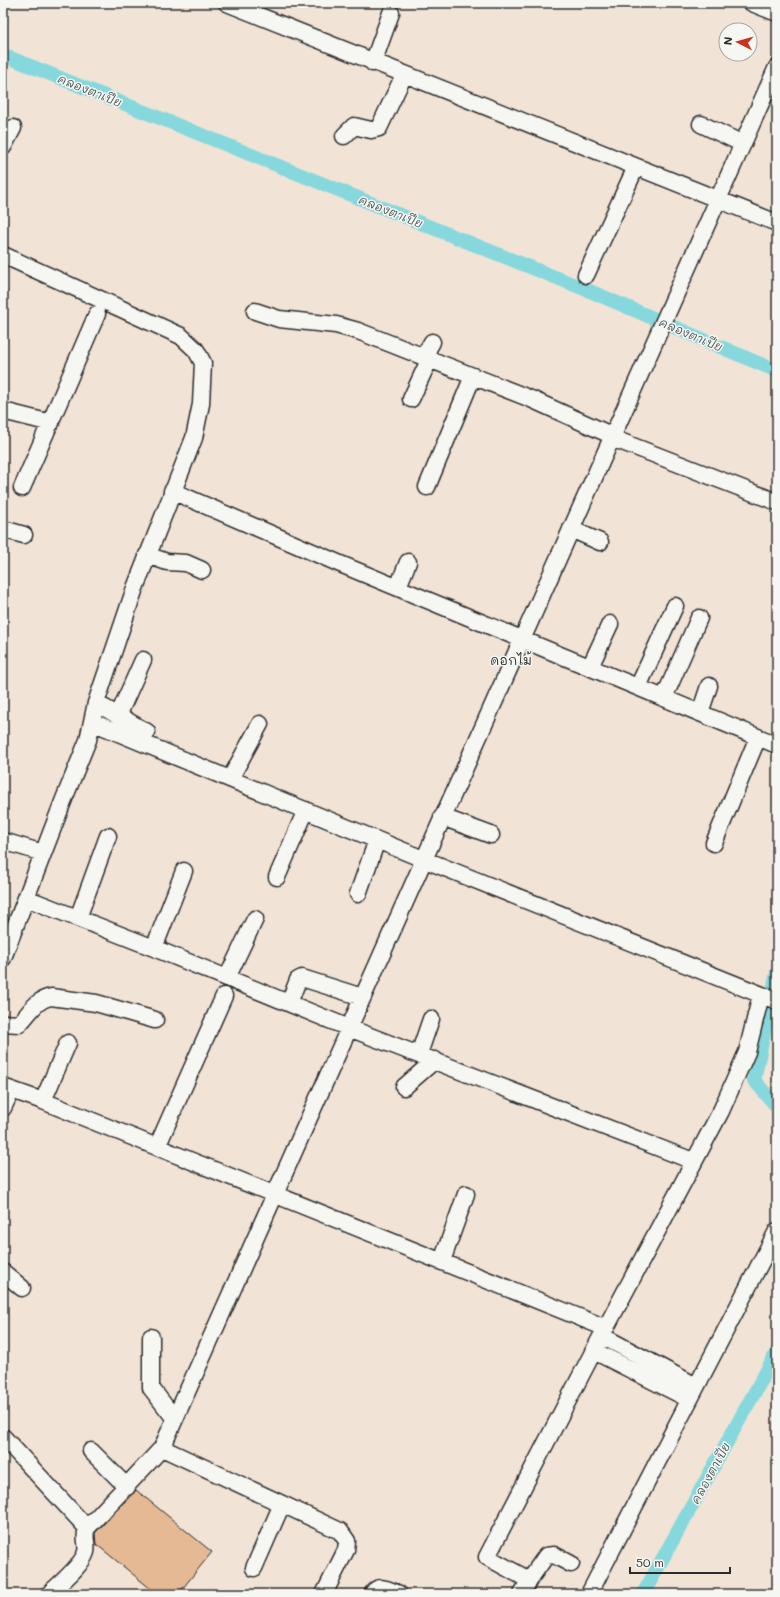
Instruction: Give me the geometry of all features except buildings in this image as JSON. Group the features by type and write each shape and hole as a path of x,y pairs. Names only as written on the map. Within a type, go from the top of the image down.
{"street":[{"path":"227,3 636,168 777,223"},
{"path":"752,3 777,13"},
{"path":"374,63 391,13"},
{"path":"49,1594 83,1558 86,1547 84,1534 87,1528 162,1448 777,67"},
{"path":"344,136 354,126 371,130 379,128 404,75"},
{"path":"701,124 743,144"},
{"path":"3,147 13,128"},
{"path":"586,275 636,168"},
{"path":"3,255 181,336 196,350 202,363 201,404 194,438 146,555 96,704 88,740 3,958"},
{"path":"255,311 279,320 336,325 429,352 473,376 531,399 612,437 777,502"},
{"path":"22,488 52,423 97,314"},
{"path":"411,399 429,352"},
{"path":"427,487 473,376"},
{"path":"3,411 52,423"},
{"path":"172,491 777,745"},
{"path":"3,529 24,535"},
{"path":"571,529 600,542"},
{"path":"146,555 166,562 186,563 202,570"},
{"path":"398,587 408,562"},
{"path":"638,687 675,606"},
{"path":"664,698 698,618"},
{"path":"590,667 610,624"},
{"path":"118,716 143,660"},
{"path":"700,713 710,686"},
{"path":"96,704 147,732"},
{"path":"92,722 423,859 768,998 747,1052 721,1111 693,1161 487,1557 526,1587 546,1556 554,1556 571,1564"},
{"path":"230,779 260,724"},
{"path":"714,843 758,737"},
{"path":"277,877 306,810"},
{"path":"442,817 491,835"},
{"path":"78,918 108,836"},
{"path":"358,894 377,840"},
{"path":"3,841 43,853"},
{"path":"154,948 184,871"},
{"path":"26,898 154,948 349,1028 693,1161"},
{"path":"227,978 255,919"},
{"path":"289,1003 298,980 302,978 362,997"},
{"path":"157,1147 224,996"},
{"path":"3,1023 19,1024 28,1015 35,1003 44,998 51,997 96,1003 155,1020"},
{"path":"419,1054 431,1019"},
{"path":"43,1101 68,1043"},
{"path":"404,1087 435,1060"},
{"path":"3,1108 7,1089 43,1101 274,1195 442,1261 604,1332 693,1392"},
{"path":"442,1261 466,1194"},
{"path":"589,1594 777,1231"},
{"path":"3,1272 22,1288"},
{"path":"151,1337 151,1388 175,1419"},
{"path":"594,1350 693,1392"},
{"path":"3,1437 87,1528"},
{"path":"162,1448 340,1531 345,1536 347,1541 346,1550 328,1593"},
{"path":"91,1451 127,1487"},
{"path":"254,1568 282,1504"},
{"path":"372,1594 379,1588 387,1588 399,1594"}],"waterway":[{"name":"คลองตาเปีย","path":"3,55 592,292 777,371"},
{"name":"คลองตาเปีย","path":"777,972 754,1080 777,1107"},
{"name":"คลองตาเปีย","path":"643,1594 777,1352"}],"district":[{"name":"ดอกไม้","path":"511,659"}]}
